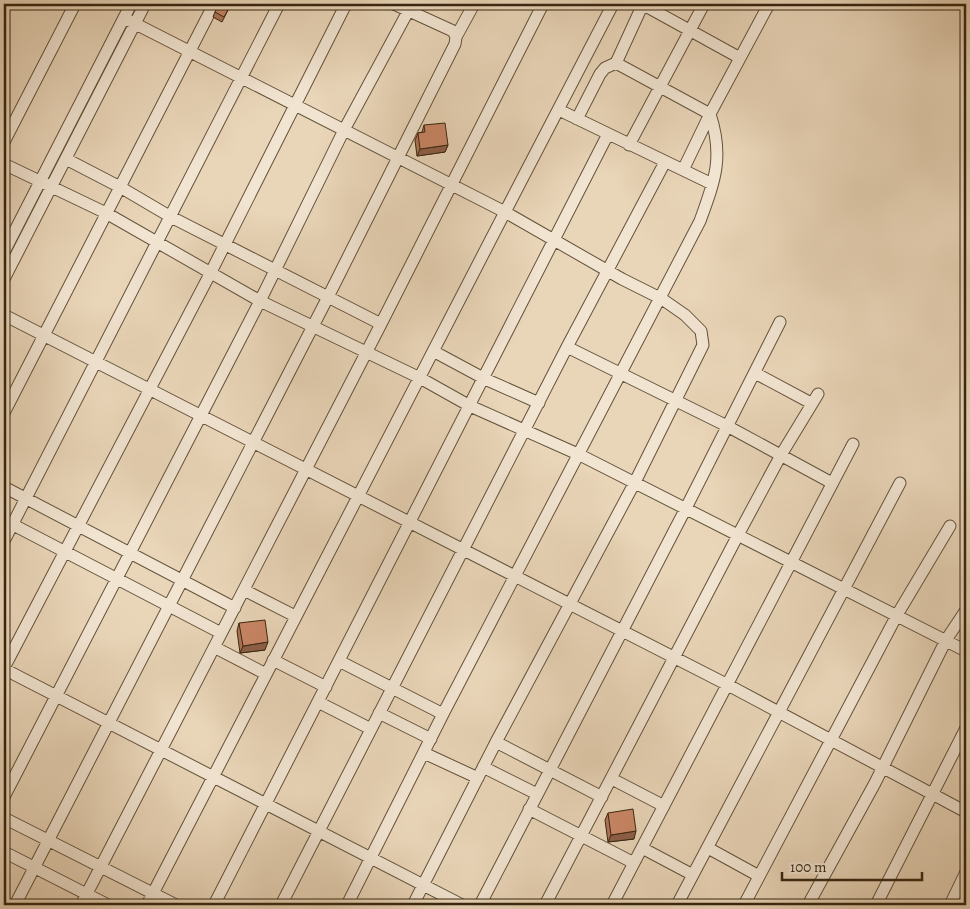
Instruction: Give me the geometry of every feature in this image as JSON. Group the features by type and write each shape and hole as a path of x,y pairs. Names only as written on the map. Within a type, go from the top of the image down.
{"street":[{"path":"4,142 75,4"},
{"path":"4,252 131,4"},
{"path":"4,279 145,4"},
{"path":"4,413 214,4"},
{"path":"4,541 8,523 26,498 279,4"},
{"path":"346,4 211,272 4,669 462,905"},
{"path":"394,4 410,7 453,31 456,37"},
{"path":"15,905 328,297 474,4"},
{"path":"81,905 381,324 543,4"},
{"path":"147,905 613,4"},
{"path":"616,63 642,4 740,58"},
{"path":"629,145 704,4"},
{"path":"683,170 710,114 769,4"},
{"path":"4,797 260,301 344,130 410,7"},
{"path":"124,18 505,212 607,271 662,299 685,315 701,331 703,346 635,482 483,767 414,905"},
{"path":"347,905 443,714 662,299 700,221 712,184 719,148 710,114 616,63 611,64 600,74 577,119"},
{"path":"559,110 712,184"},
{"path":"214,905 410,521 485,379 608,134"},
{"path":"66,159 120,187 171,217 381,324"},
{"path":"281,905 371,728 465,550 567,347 665,162"},
{"path":"4,164 106,213 260,301 420,378 470,406 526,430 635,482 966,651"},
{"path":"4,315 728,685 966,812"},
{"path":"480,905 686,508 780,322"},
{"path":"567,347 727,426 832,483"},
{"path":"433,350 485,379 539,403"},
{"path":"545,905 738,535 781,455 815,399 754,373"},
{"path":"612,905 853,444"},
{"path":"677,905 900,482"},
{"path":"4,487 235,608"},
{"path":"8,523 221,633"},
{"path":"747,904 759,876 897,615 950,526"},
{"path":"244,590 295,616"},
{"path":"808,905 882,768 946,640 966,610"},
{"path":"214,647 266,674"},
{"path":"273,660 326,687"},
{"path":"339,661 443,714"},
{"path":"318,702 371,728"},
{"path":"379,713 431,739"},
{"path":"876,905 966,728"},
{"path":"496,742 602,797"},
{"path":"424,753 478,778"},
{"path":"483,767 537,794"},
{"path":"612,779 664,806"},
{"path":"529,809 634,863"},
{"path":"4,818 176,905"},
{"path":"642,848 693,875"},
{"path":"708,848 759,876"},
{"path":"4,852 108,905"},
{"path":"950,905 966,872"}],"building":[{"path":"219,4 229,8 224,17 215,12"},
{"path":"445,123 448,145 420,149 418,133 425,132 424,125"},
{"path":"265,620 268,642 243,646 239,623"},
{"path":"633,809 636,831 611,835 608,813"}]}
